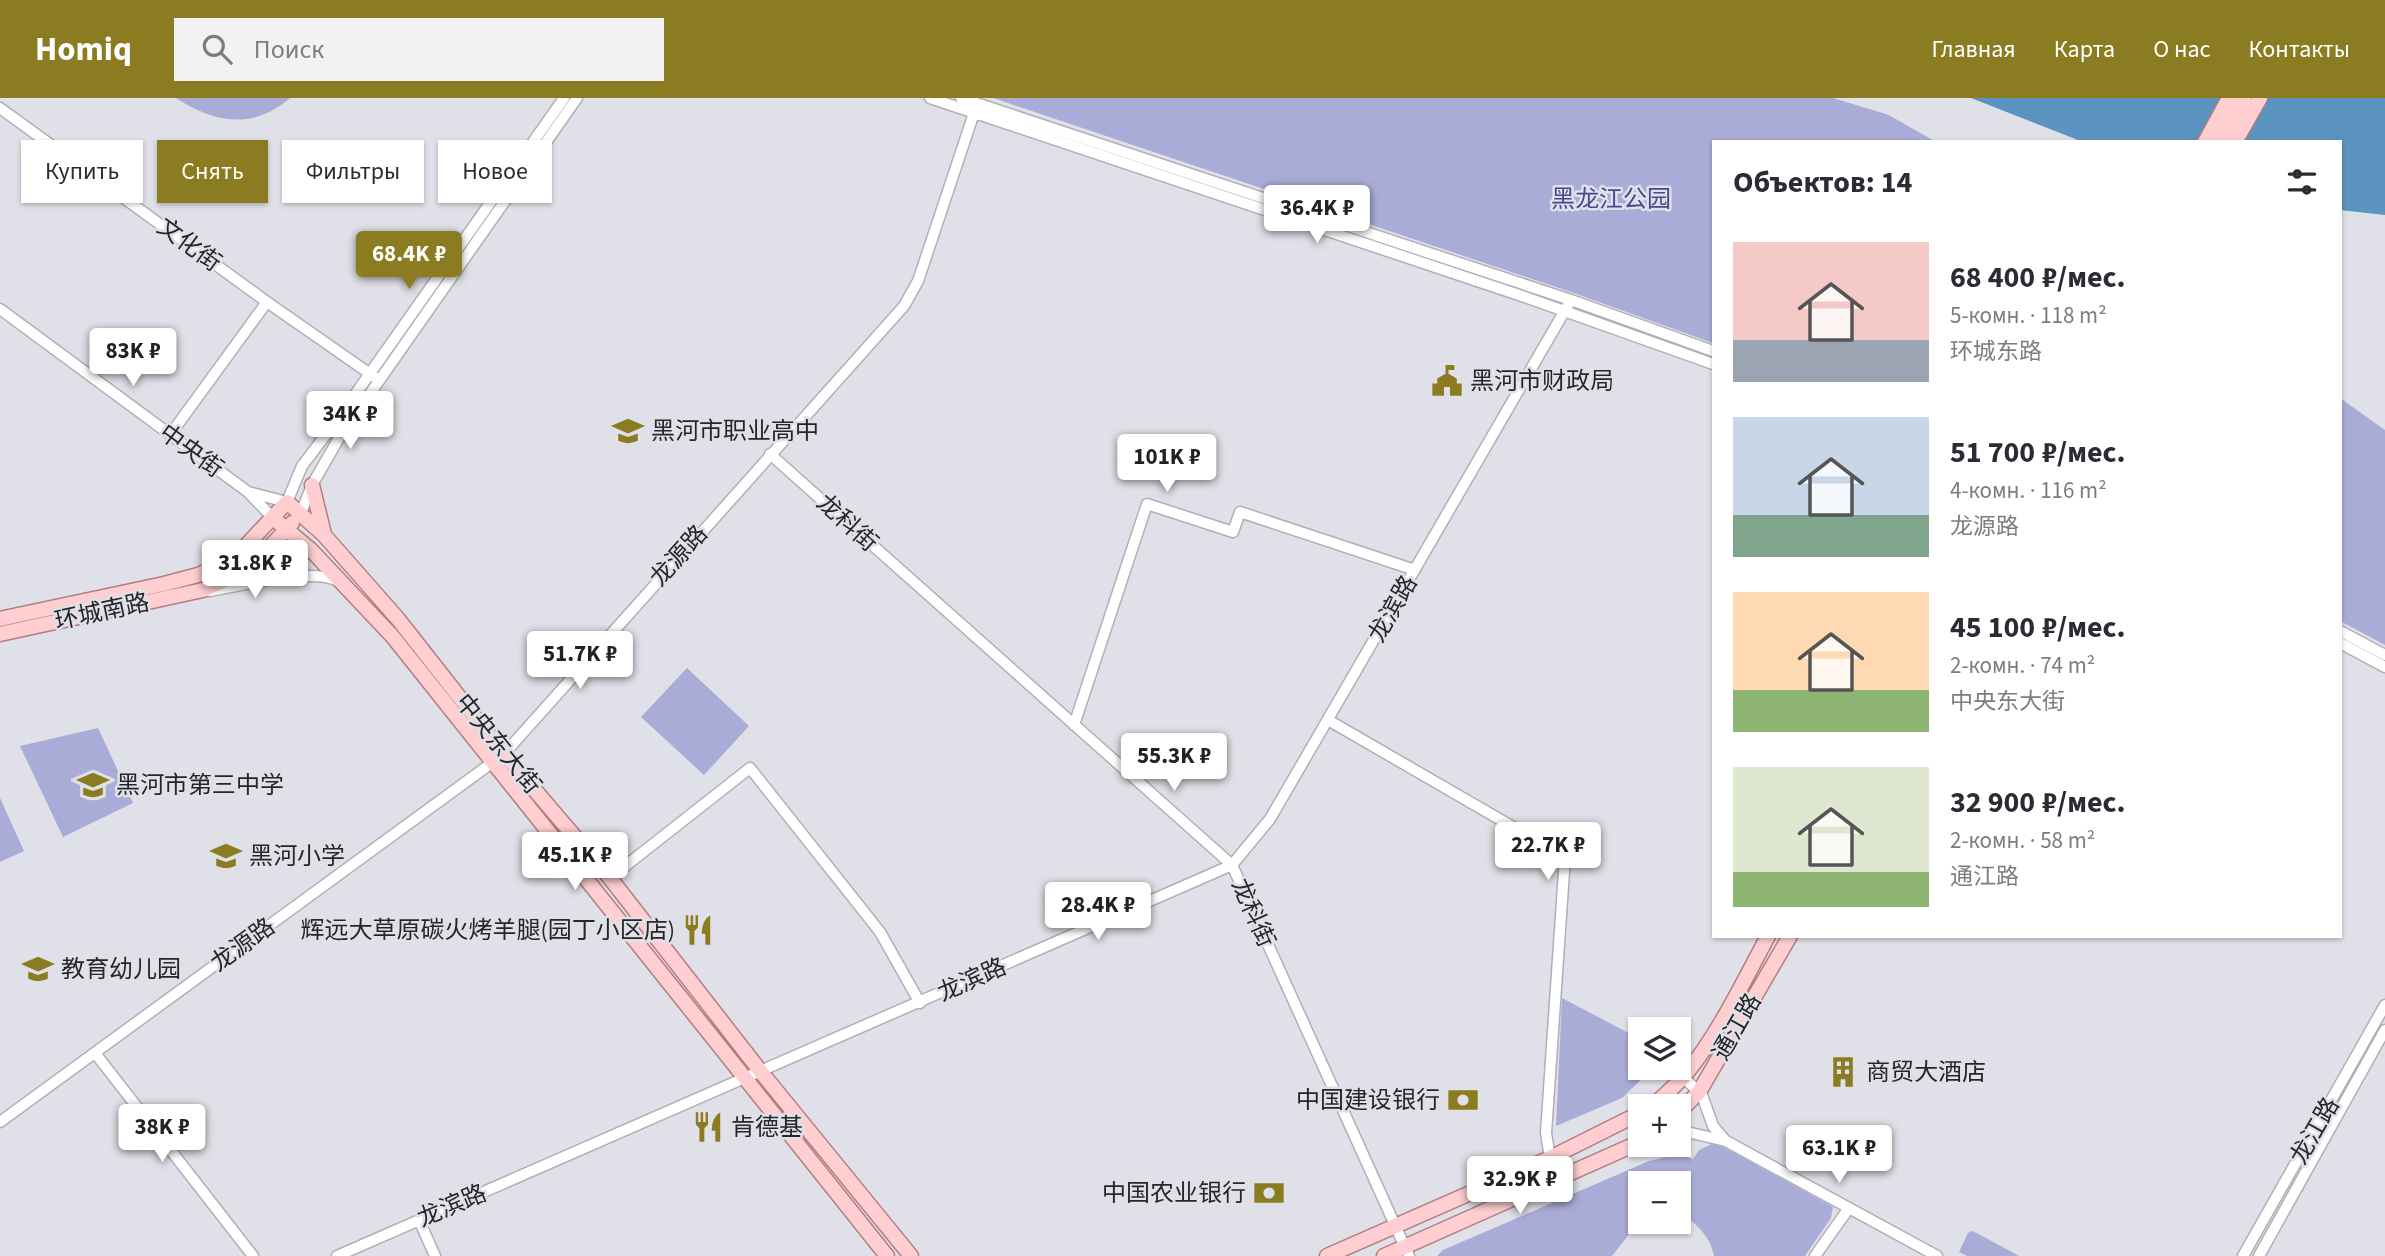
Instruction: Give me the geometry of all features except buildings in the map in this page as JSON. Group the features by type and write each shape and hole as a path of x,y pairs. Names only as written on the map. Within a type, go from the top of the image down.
{"main road":[{"path":"2206,140 2229,98"},
{"path":"2221,140 2244,98"},
{"path":"2236,140 2260,98"},
{"path":"312,485 324,535"},
{"name":"中央东大街","path":"287,502 324,535 398,619 499,757 746,1079 887,1256"},
{"name":"环城南路","path":"0,619 198,575 223,564 240,552 287,502"},
{"name":"环城南路","path":"0,634 203,590 231,578 250,565 301,513"},
{"name":"中央东大街","path":"273,518 346,587 393,637 610,878 761,1072 911,1256"},
{"name":"通江路","path":"1691,1065 1735,998 1767,938"},
{"name":"通江路","path":"1691,1100 1699,1092 1789,938"},
{"name":"通江路","path":"1665,1094 1680,1080"},
{"path":"1327,1256 1550,1158 1628,1119"},
{"path":"1384,1256 1407,1252 1628,1148"}],"street":[{"path":"301,513 312,485 374,377 564,98"},
{"path":"248,492 287,502 302,466 374,377 577,98"},
{"path":"930,98 976,108 1571,300 1712,351"},
{"path":"961,98 976,108 1712,364"},
{"name":"文化街","path":"0,108 374,377"},
{"name":"龙源路","path":"0,1122 499,757 904,306 918,281 976,108"},
{"name":"龙滨路","path":"337,1256 1232,866 1270,819 1571,300"},
{"path":"170,435 267,302"},
{"name":"中央街","path":"0,309 248,492"},
{"name":"龙科街","path":"770,454 1232,866 1407,1252"},
{"path":"248,492 273,518"},
{"path":"1074,725 1147,504 1233,532 1240,512 1415,570"},
{"path":"169,598 300,576 330,577 346,587"},
{"path":"2342,632 2385,655"},
{"path":"2342,644 2385,667"},
{"path":"1328,720 1565,857 1546,1133 1550,1158"},
{"path":"610,878 750,768 880,932 920,1003"},
{"name":"龙江路","path":"2243,1256 2385,1005"},
{"name":"龙江路","path":"2259,1256 2385,1030"},
{"path":"95,1054 253,1256"},
{"path":"1686,1080 1699,1092 1713,1126 1726,1141"},
{"path":"1691,1133 1726,1141 1937,1256"},
{"path":"1815,1256 1849,1208"},
{"path":"419,1220 435,1256"}],"green space":[{"path":"176,98 290,98 262,115 233,119 205,113"},
{"name":"黑龙江公园","path":"993,98 1833,98 1889,115 1933,140 1712,140 1712,343 1568,291"},
{"path":"2342,399 2385,430 2385,645 2342,622"},
{"path":"687,668 749,726 704,775 641,717"},
{"path":"98,728 133,803 63,837 20,746"},
{"path":"0,798 24,851 0,862"},
{"path":"1562,998 1628,1033 1628,1080 1641,1080 1622,1098 1556,1126"},
{"path":"1712,1144 1724,1147 1833,1207 1831,1218 1805,1256 1714,1256 1710,1242 1691,1221 1691,1171 1628,1171 1629,1234 1612,1256 1437,1256 1443,1250 1649,1161 1666,1157 1693,1159 1699,1150"},
{"path":"1972,1231 2019,1256 1967,1256 1959,1252 1968,1233"}],"shaded area":[{"path":"1971,98 2385,98 2385,215 2342,210 2342,140 2078,140"}],"place":[{"name":"黑河市财政局","path":"1447,381"},
{"name":"黑河市职业高中","path":"628,431"},
{"name":"黑河市第三中学","path":"93,785"},
{"name":"黑河小学","path":"226,856"},
{"name":"辉远大草原碳火烤羊腿(园丁小区店)","path":"698,930"},
{"name":"教育幼儿园","path":"38,969"},
{"name":"商贸大酒店","path":"1843,1072"},
{"name":"中国建设银行","path":"1463,1100"},
{"name":"肯德基","path":"708,1127"},
{"name":"中国农业银行","path":"1269,1193"}]}
